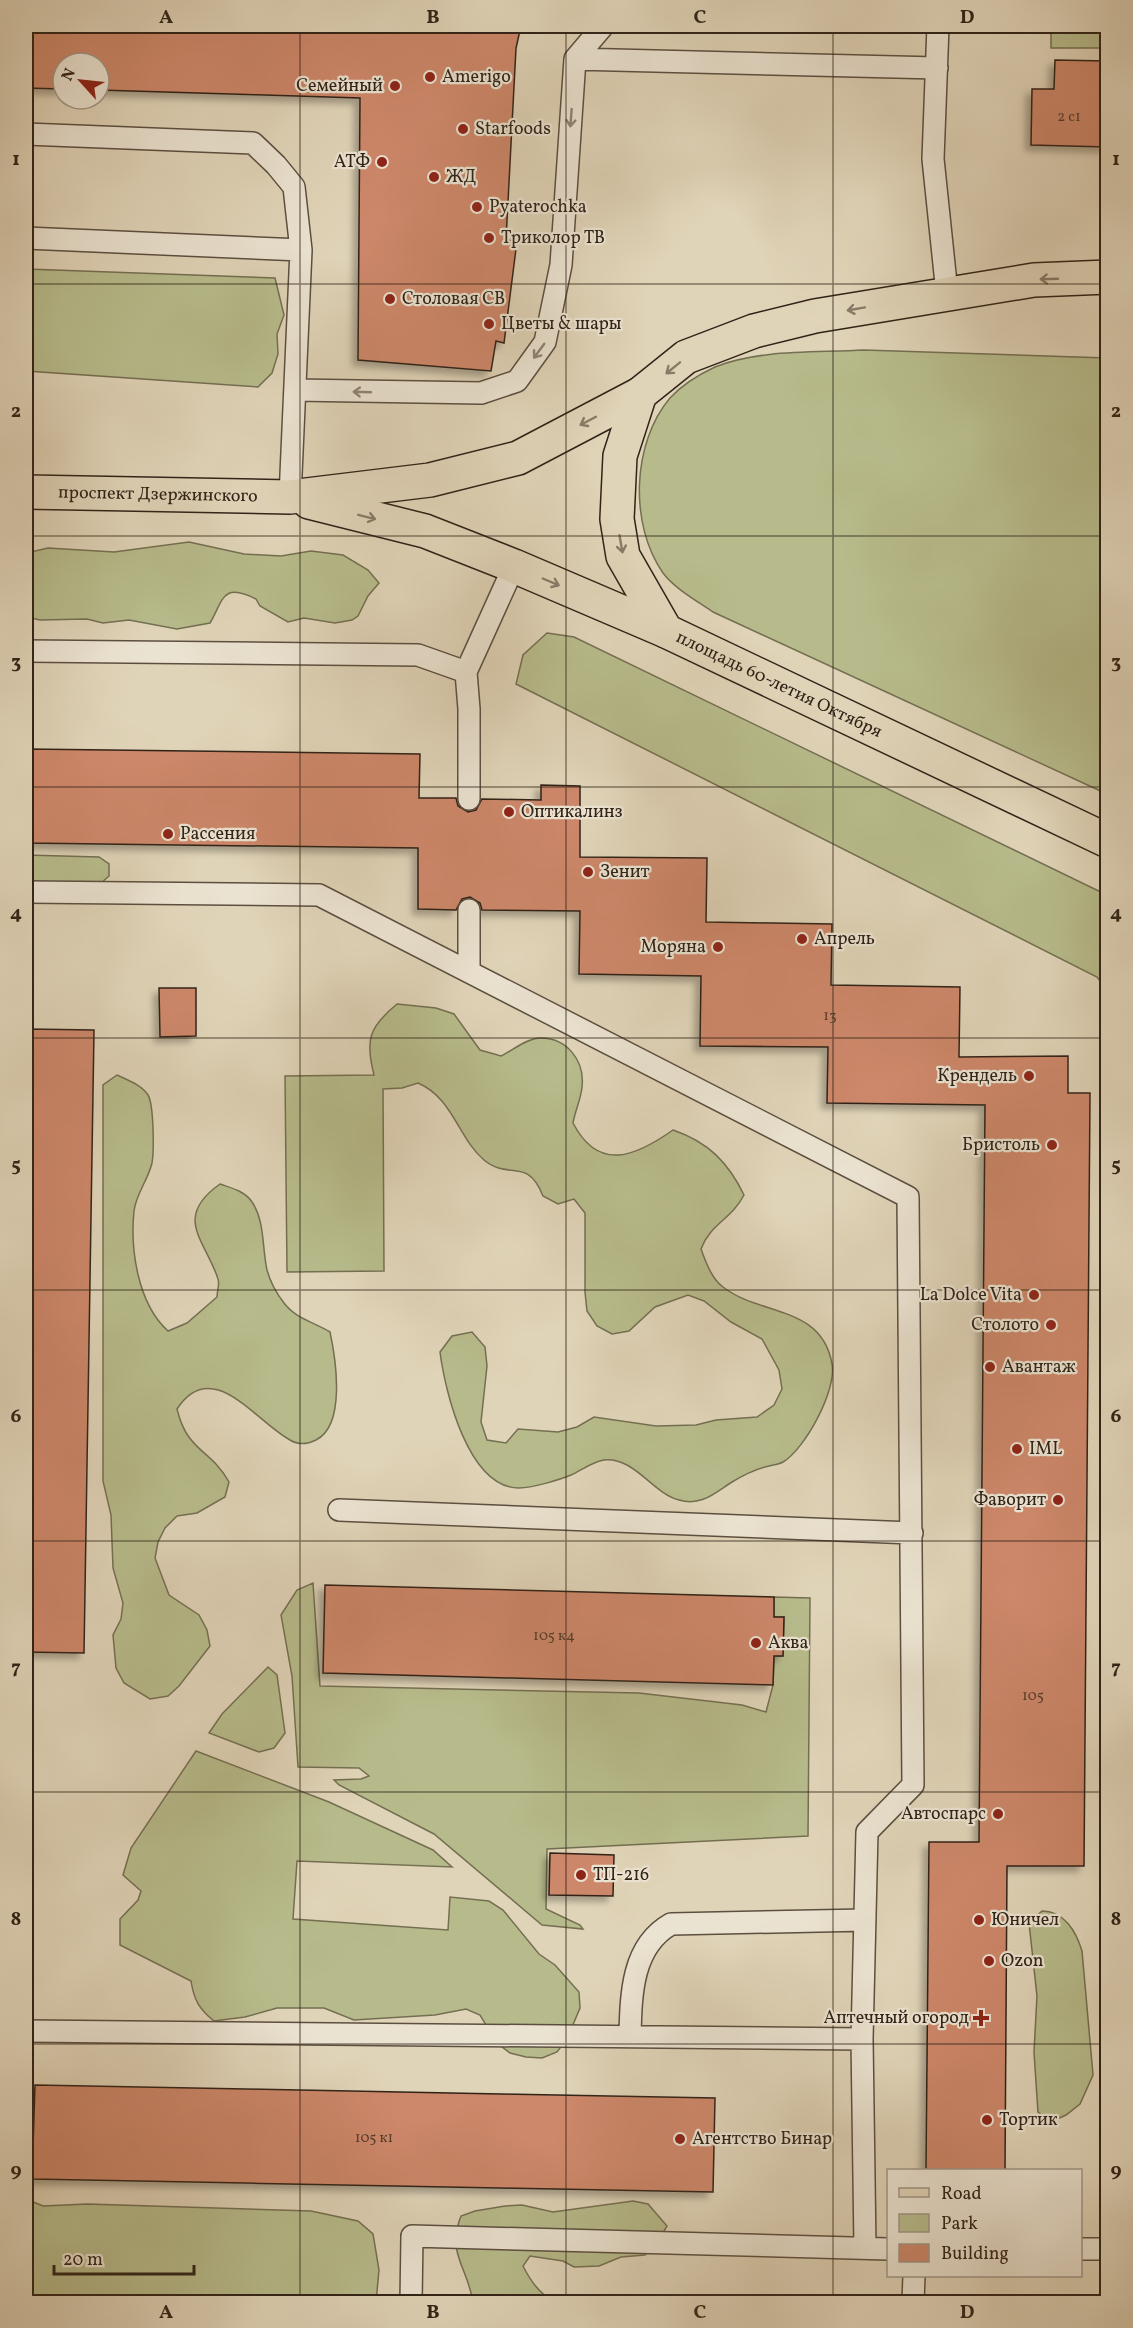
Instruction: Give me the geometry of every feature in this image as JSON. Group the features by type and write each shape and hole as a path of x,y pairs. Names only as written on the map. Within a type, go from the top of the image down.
{"main road":[{"path":"290,498 430,480 518,458 640,394 686,357 754,331 815,316 947,293 1034,280 1107,277"},
{"name":"площадь 60-летия Октября","path":"640,394 620,456 617,519 623,556 666,631 1107,841"},
{"name":"проспект Дзержинского","path":"26,492 290,498"},
{"path":"290,498 425,531 666,631"}],"lane":[{"path":"295,390 481,393 517,381 545,342 561,265 575,60 603,26"},
{"path":"938,26 933,159 947,293"},
{"path":"575,60 937,68"},
{"path":"26,134 253,143 276,165 294,187 300,250 290,498"},
{"path":"26,238 300,250"},
{"path":"469,799 469,709 466,672 513,566"},
{"path":"26,651 418,655 466,672"},
{"path":"26,892 319,895 908,1197 913,1785 867,1832 862,2039 865,2248"},
{"path":"469,910 469,970"},
{"path":"339,1510 912,1533"},
{"path":"630,2035 631,1998 643,1951 655,1933 671,1924 865,1920"},
{"path":"26,2031 862,2039"},
{"path":"411,2302 412,2236 887,2249"},
{"path":"1082,2249 1107,2249"},
{"path":"914,2277 914,2302"}],"green space":[{"path":"1051,26 1107,26 1107,48 1051,48"},
{"path":"26,269 275,278 284,315 277,334 278,354 272,373 258,387 26,371"},
{"path":"864,350 1107,358 1107,794 713,612 674,584 663,573 652,553 644,531 640,508 642,460 657,416 675,393 703,373 732,361 769,355"},
{"path":"189,542 244,554 281,556 311,551 343,555 368,570 379,583 368,596 358,616 352,620 335,623 304,618 288,622 260,606 256,599 236,592 225,596 210,623 177,629 129,620 103,623 87,619 40,620 26,617 26,553 48,548 114,552"},
{"path":"547,633 574,637 1107,895 1107,990 1097,977 516,684 523,655"},
{"path":"26,855 99,857 109,864 109,876 100,884 26,885"},
{"path":"397,1004 436,1008 454,1014 480,1050 501,1056 524,1043 539,1038 549,1039 566,1046 577,1060 582,1077 581,1092 573,1123 583,1139 594,1149 606,1154 619,1155 632,1152 673,1130 707,1147 724,1163 744,1195 705,1240 701,1249 709,1270 723,1287 738,1296 803,1321 816,1331 826,1345 832,1364 830,1388 818,1418 792,1455 781,1463 752,1471 708,1497 694,1502 669,1496 634,1469 615,1461 600,1461 566,1477 524,1488 501,1484 486,1472 462,1435 447,1390 440,1352 452,1336 472,1332 485,1347 487,1366 481,1422 487,1440 506,1443 518,1429 558,1432 577,1427 594,1417 656,1426 696,1425 716,1420 757,1417 774,1405 782,1389 779,1370 762,1339 731,1322 704,1301 688,1295 655,1307 629,1331 612,1334 597,1326 587,1311 585,1213 574,1199 558,1204 543,1196 531,1176 493,1166 484,1160 475,1151 439,1098 418,1083 402,1088 383,1089 384,1271 287,1272 285,1076 374,1075 370,1052 372,1035 380,1020"},
{"path":"117,1075 142,1088 150,1100 152,1163 135,1205 133,1242 138,1276 149,1306 158,1320 168,1331 187,1323 217,1297 218,1279 196,1230 195,1219 198,1208 206,1196 220,1184 242,1193 252,1202 259,1218 267,1270 276,1292 294,1313 330,1332 336,1375 332,1421 325,1432 310,1442 293,1442 249,1408 219,1390 205,1389 191,1394 177,1409 187,1434 222,1471 229,1482 225,1497 197,1513 177,1516 165,1528 158,1542 155,1558 169,1595 199,1615 207,1630 210,1646 179,1686 168,1696 150,1699 124,1683 116,1668 113,1635 121,1619 123,1603 113,1568 111,1515 103,1481 103,1085"},
{"path":"313,1583 320,1686 639,1693 742,1705 766,1712 773,1685 774,1656 783,1656 784,1617 774,1617 774,1597 810,1598 808,1836 547,1849 546,1909 580,1925 583,1929 542,1925 434,1834 339,1785 334,1780 361,1779 369,1776 359,1768 298,1767 292,1676 281,1615 297,1590"},
{"path":"268,1667 277,1675 285,1733 274,1748 259,1752 209,1733 222,1714"},
{"path":"196,1751 329,1802 433,1850 452,1867 297,1861 293,1919 448,1930 450,1897 489,1901 503,1910 539,1954 555,1965 579,1992 580,2008 567,2039 557,2052 542,2058 510,2053 497,2043 480,2015 466,2009 435,2015 354,2020 324,2008 277,2008 245,2017 214,2021 198,2004 191,1981 120,1945 120,1919 138,1900 141,1891 123,1875 131,1848"},
{"path":"1042,1911 1057,1914 1063,1918 1073,1930 1082,1951 1093,2075 1080,2104 1066,2115 1051,2122 1038,2112 1034,2052 1037,1996 1029,1923"},
{"path":"26,2199 43,2206 87,2204 311,2211 358,2221 373,2234 379,2270 376,2302 26,2302"},
{"path":"633,2201 648,2204 667,2226 654,2248 645,2255 621,2257 599,2266 574,2267 563,2261 530,2256 523,2266 536,2286 553,2302 473,2302 457,2251 457,2229 461,2216 505,2206 522,2205 553,2212"}],"building":[{"name":"ЖД","path":"26,26 521,26 516,48 506,240 517,241 504,343 496,341 491,371 358,360 360,98 111,90 111,51 51,51 51,89 26,88"},
{"path":"1055,60 1107,61 1107,147 1031,145 1032,89 1054,89"},
{"path":"26,749 420,754 419,798 456,798 458,806 468,812 476,810 482,799 541,800 541,785 580,786 580,857 707,858 706,922 832,924 831,985 960,987 959,1057 1068,1056 1068,1093 1090,1093 1084,1866 1007,1866 1005,2169 926,2169 929,1842 979,1842 985,1105 827,1103 828,1047 700,1046 701,976 579,974 580,911 482,910 480,903 470,897 462,899 456,910 418,909 418,848 26,843"},
{"path":"159,988 196,988 196,1036 160,1037"},
{"path":"26,1029 94,1030 84,1653 26,1652"},
{"path":"325,1585 774,1597 774,1617 784,1617 783,1656 774,1656 773,1685 323,1673"},
{"name":"ТП-216","path":"550,1853 614,1855 613,1896 549,1895"},
{"path":"35,2085 715,2098 713,2192 32,2179"}],"place":[{"name":"Amerigo","path":"430,77"},
{"name":"Семейный","path":"395,86"},
{"name":"Starfoods","path":"463,129"},
{"name":"АТФ","path":"382,162"},
{"name":"ЖД","path":"434,177"},
{"name":"Pyaterochka","path":"477,207"},
{"name":"Триколор ТВ","path":"489,238"},
{"name":"Столовая СВ","path":"390,299"},
{"name":"Цветы & шары","path":"489,324"},
{"name":"Оптикалинз","path":"509,812"},
{"name":"Рассения","path":"168,834"},
{"name":"Зенит","path":"588,872"},
{"name":"Апрель","path":"802,939"},
{"name":"Моряна","path":"718,947"},
{"name":"Крендель","path":"1029,1076"},
{"name":"Бристоль","path":"1052,1145"},
{"name":"La Dolce Vita","path":"1034,1295"},
{"name":"Столото","path":"1051,1325"},
{"name":"Авантаж","path":"990,1367"},
{"name":"IML","path":"1017,1449"},
{"name":"Фаворит","path":"1058,1500"},
{"name":"Аква","path":"756,1643"},
{"name":"Автоспарс","path":"998,1814"},
{"name":"ТП-216","path":"581,1875"},
{"name":"Юничел","path":"979,1920"},
{"name":"Ozon","path":"989,1961"},
{"name":"Аптечный огород","path":"981,2018"},
{"name":"Тортик","path":"987,2120"},
{"name":"Агентство Бинар","path":"680,2139"}]}
